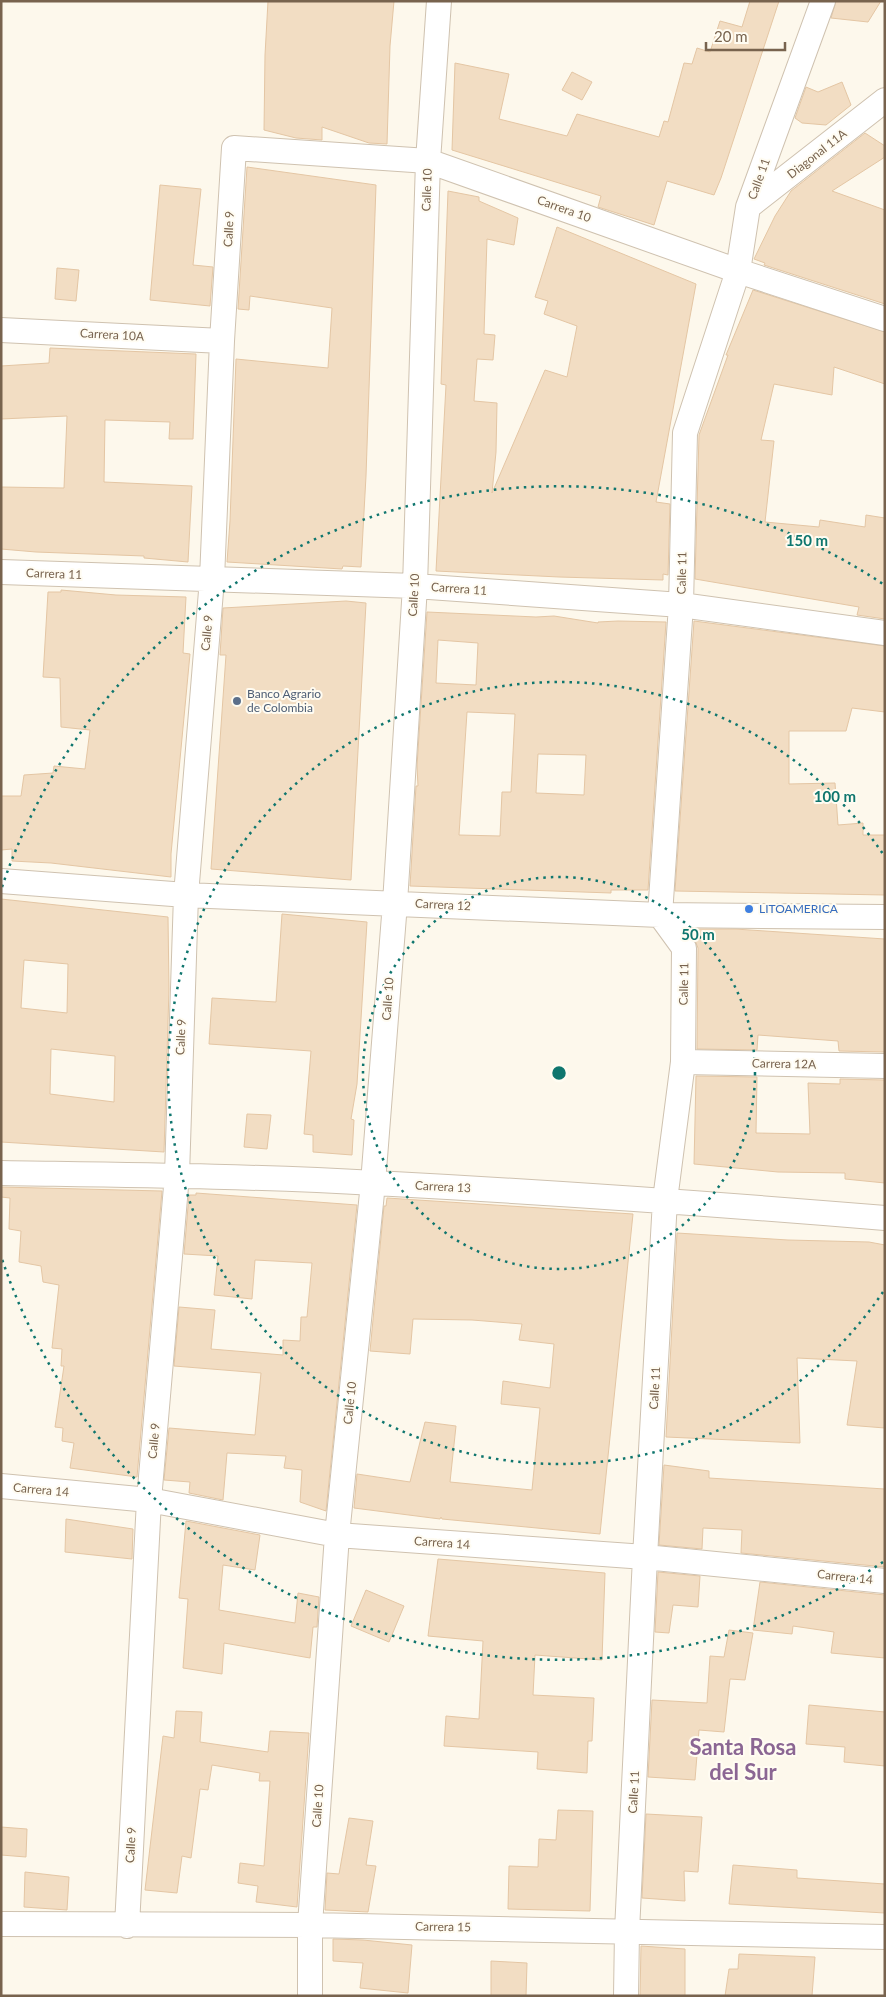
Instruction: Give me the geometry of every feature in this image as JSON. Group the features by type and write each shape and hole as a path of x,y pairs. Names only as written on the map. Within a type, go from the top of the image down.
{"street":[{"name":"Calle 10","path":"310,1996 310,1925 337,1536 373,1182 395,903 415,586 428,161 440,1"},
{"name":"Calle 11","path":"626,1996 627,1931 645,1558 665,1200 683,1062 684,948 660,915 681,605 685,433 738,271 748,207 823,1"},
{"name":"Diagonal 11A","path":"748,207 885,100"},
{"name":"Carrera 10","path":"234,148 428,161 738,271 885,319"},
{"name":"Calle 9","path":"127,1926 149,1500 177,1175 186,895 212,579 222,341 234,148"},
{"name":"Carrera 10A","path":"1,330 222,341"},
{"name":"Carrera 11","path":"1,572 415,586 681,605 885,633"},
{"name":"Carrera 12","path":"1,880 186,895 660,915 885,917"},
{"name":"Carrera 12A","path":"683,1062 885,1066"},
{"name":"Carrera 13","path":"1,1173 177,1175 373,1182 665,1200 885,1218"},
{"name":"Carrera 14","path":"1,1486 149,1500 337,1536 645,1558 885,1581"},
{"name":"Carrera 15","path":"1,1924 127,1926 310,1925 885,1937"}],"building":[{"path":"268,1 394,1 390,46 387,144 369,143 322,127 322,140 296,138 264,130"},
{"path":"750,1 779,1 714,195 667,181 654,225 598,207 601,196 452,150 455,63 509,74 499,119 567,136 577,114 659,137 664,121 668,122 684,63 692,64 697,48 710,52 720,21 742,27"},
{"path":"836,1 881,1 868,22 831,18"},
{"path":"572,72 592,82 582,100 562,90"},
{"path":"842,82 851,105 826,125 802,123 795,118 806,87 818,92"},
{"path":"865,133 885,146 885,157 832,191 885,210 885,304 764,265 765,263 754,259 775,216 791,191"},
{"path":"247,167 376,185 361,567 343,566 342,569 227,562 236,359 328,368 332,308 250,296 249,310 238,309"},
{"path":"160,185 201,189 193,265 213,267 210,306 150,300"},
{"path":"448,191 479,197 479,201 518,218 514,245 487,239 484,334 495,335 493,360 477,359 474,401 497,403 496,452 492,493 545,370 567,377 577,326 544,314 548,301 535,297 557,227 696,284 656,502 670,504 668,575 663,574 663,580 436,571 446,385 441,384"},
{"path":"57,268 79,270 76,301 55,299"},
{"path":"753,290 885,332 885,384 834,367 832,395 774,384 761,440 774,441 765,522 819,527 820,520 865,527 866,515 885,518 885,619 857,615 859,607 695,579 699,435 728,355 726,355"},
{"path":"50,348 196,354 193,439 169,439 170,422 105,420 104,482 192,486 188,562 144,558 144,556 1,549 1,487 64,488 67,416 1,419 1,366 49,363"},
{"path":"61,590 116,595 186,597 183,653 190,654 171,854 171,877 51,863 12,861 12,849 1,850 1,796 21,796 24,775 53,773 54,766 85,769 90,730 61,727 60,678 43,677 48,592 61,592"},
{"path":"346,601 366,603 351,880 211,869 226,655 220,655 223,608"},
{"path":"427,612 536,617 554,616 598,623 618,621 666,622 648,890 611,890 611,893 410,886 416,786 418,786 417,766","holes":["438,640 478,643 476,685 436,683","467,712 515,714 511,792 502,792 500,836 459,835","538,754 586,755 584,795 536,793"]},
{"path":"694,621 885,646 885,712 852,708 846,731 789,731 789,784 835,783 838,825 863,823 863,835 885,835 885,895 675,891"},
{"path":"1,899 168,917 169,989 164,1152 1,1142","holes":["24,960 68,964 67,1013 21,1008","51,1049 115,1056 114,1102 50,1094"]},
{"path":"282,914 367,922 357,1084 351,1119 354,1120 352,1155 313,1152 313,1135 304,1134 311,1051 209,1044 212,998 276,1002"},
{"path":"694,929 735,929 885,939 885,1052 839,1051 838,1041 758,1035 757,1050 697,1049 698,948 694,938"},
{"path":"696,1076 757,1077 756,1133 810,1134 808,1083 840,1084 840,1079 885,1080 885,1183 845,1179 845,1173 778,1172 694,1164"},
{"path":"247,1114 271,1115 267,1149 244,1147"},
{"path":"1,1187 162,1191 137,1477 70,1468 74,1443 62,1441 63,1428 55,1427 64,1366 61,1366 62,1349 52,1348 59,1285 43,1282 41,1266 19,1262 21,1231 9,1229 10,1198 1,1197"},
{"path":"196,1193 357,1205 326,1511 300,1502 302,1470 284,1468 286,1456 227,1453 223,1500 189,1493 190,1482 164,1480 169,1428 255,1435 261,1373 174,1366 179,1307 215,1310 211,1349 283,1355 283,1340 300,1341 301,1317 307,1317 312,1263 255,1260 252,1299 214,1295 218,1256 184,1254 189,1195 196,1195"},
{"path":"387,1198 633,1214 600,1534 442,1519 441,1517 440,1519 354,1508 357,1474 410,1482 425,1422 456,1426 450,1482 532,1490 540,1408 501,1404 503,1381 550,1388 554,1344 519,1340 522,1324 472,1320 413,1319 410,1354 370,1351 384,1206 386,1206"},
{"path":"677,1233 788,1240 869,1242 885,1245 885,1428 847,1425 857,1361 797,1358 800,1443 666,1437"},
{"path":"664,1465 709,1471 709,1478 885,1489 885,1567 741,1553 742,1530 703,1528 702,1549 659,1545"},
{"path":"66,1519 133,1529 132,1559 65,1552"},
{"path":"186,1521 260,1535 255,1570 223,1565 219,1610 295,1623 298,1593 319,1597 317,1627 313,1627 310,1658 224,1643 222,1674 183,1668 188,1599 179,1598"},
{"path":"438,1559 605,1573 602,1660 535,1655 533,1695 594,1698 592,1741 588,1741 587,1773 537,1769 538,1752 444,1746 446,1716 479,1719 483,1641 428,1636"},
{"path":"658,1572 700,1576 698,1607 673,1605 669,1633 655,1632"},
{"path":"760,1582 885,1595 885,1658 831,1653 834,1632 793,1626 792,1634 753,1630"},
{"path":"366,1590 404,1606 389,1642 351,1626"},
{"path":"729,1630 753,1633 745,1680 730,1679 724,1732 699,1730 695,1780 648,1777 652,1700 707,1703 710,1656 724,1657"},
{"path":"809,1705 885,1712 885,1766 844,1762 845,1747 806,1744"},
{"path":"176,1711 202,1712 200,1742 268,1752 270,1731 309,1733 297,1907 256,1902 258,1886 238,1883 240,1863 264,1866 270,1781 259,1781 260,1773 212,1765 208,1790 200,1789 191,1858 182,1856 177,1893 145,1890 163,1736 174,1738"},
{"path":"558,1810 593,1811 590,1911 508,1909 509,1866 538,1867 539,1839 556,1840"},
{"path":"646,1814 702,1817 698,1872 684,1871 685,1901 642,1898"},
{"path":"349,1818 373,1821 366,1865 376,1866 368,1912 325,1910 327,1873 339,1874"},
{"path":"1,1827 27,1829 26,1857 1,1855"},
{"path":"733,1865 797,1870 797,1878 885,1884 885,1913 729,1904"},
{"path":"25,1872 69,1877 67,1910 24,1907"},
{"path":"333,1939 412,1945 408,1993 360,1988 363,1963 333,1961"},
{"path":"641,1946 685,1949 685,1996 640,1996"},
{"path":"739,1954 815,1957 812,1996 725,1996 729,1969 738,1969"},
{"path":"491,1961 527,1963 526,1996 491,1996"}],"place":[{"name":"Banco Agrario de Colombia","path":"237,701"},
{"name":"LITOAMERICA","path":"749,909"}],"district":[{"name":"Santa Rosa del Sur","path":"743,1760"}]}
